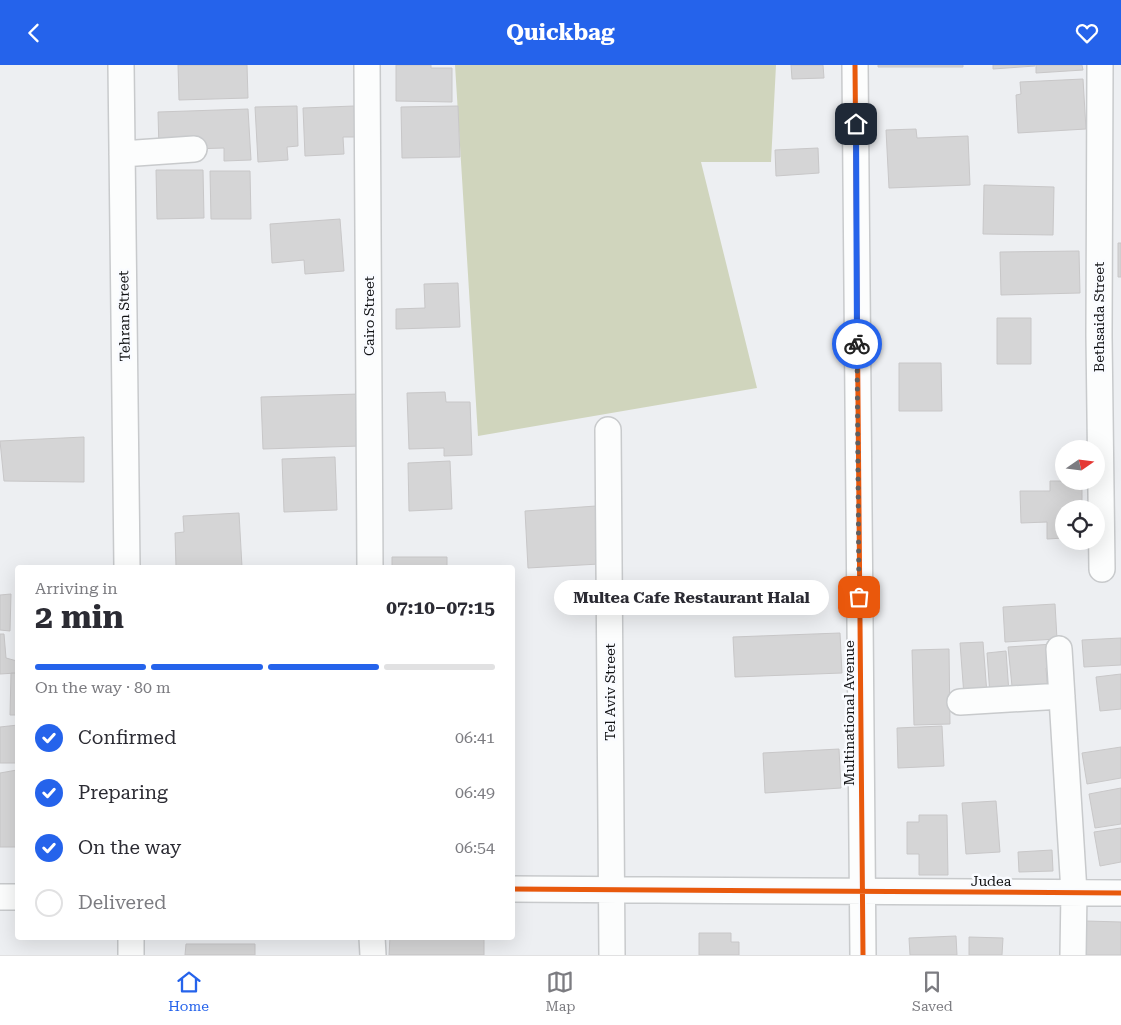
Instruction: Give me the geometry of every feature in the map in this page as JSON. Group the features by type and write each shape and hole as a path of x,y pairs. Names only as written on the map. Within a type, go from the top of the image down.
{"street":[{"name":"Tehran Street","path":"121,65 127,565"},
{"name":"Cairo Street","path":"367,65 370,565"},
{"name":"Multinational Avenue","path":"855,65 863,955"},
{"name":"Bethsaida Street","path":"1100,65 1110,337 1102,569"},
{"path":"122,154 194,149"},
{"name":"Tel Aviv Street","path":"608,430 612,955"},
{"path":"1059,649 1074,892 1073,955"},
{"path":"960,702 1062,696"},
{"path":"515,889 862,892"},
{"name":"Judea","path":"862,892 1121,893"},
{"path":"0,897 15,897"},
{"path":"131,940 131,955"},
{"path":"372,940 373,955"}],"green space":[{"path":"455,65 776,65 771,162 701,162 757,388 478,436"}],"building":[{"path":"178,65 247,65 248,98 179,100"},
{"path":"396,65 431,65 431,68 452,68 452,102 396,101"},
{"path":"791,65 823,65 824,78 792,79"},
{"path":"878,65 963,65 963,67 878,67"},
{"path":"993,65 1035,65 1035,66 993,69"},
{"path":"1036,65 1082,65 1083,70 1036,73"},
{"path":"1083,79 1086,129 1018,133 1016,95 1021,94 1020,82"},
{"path":"297,106 298,146 287,147 288,160 258,162 255,107"},
{"path":"354,106 355,137 343,137 344,154 305,156 303,108"},
{"path":"458,106 460,157 402,158 401,107"},
{"path":"248,109 251,160 224,161 224,148 159,150 158,112"},
{"path":"916,129 917,138 968,136 970,185 889,188 886,130"},
{"path":"818,148 819,173 776,176 775,150"},
{"path":"156,170 203,170 204,218 157,219"},
{"path":"210,171 250,171 251,219 211,219"},
{"path":"984,185 1054,187 1053,235 983,234"},
{"path":"340,219 344,271 305,274 304,260 272,263 270,224"},
{"path":"1118,243 1121,243 1121,277 1118,277"},
{"path":"1079,251 1080,293 1001,295 1000,252"},
{"path":"458,283 460,327 396,329 396,309 425,308 424,284"},
{"path":"997,318 1031,318 1031,364 997,364"},
{"path":"899,363 941,363 942,411 899,411"},
{"path":"445,392 446,402 470,402 472,455 444,456 444,448 409,449 407,393"},
{"path":"359,394 360,446 263,449 261,397"},
{"path":"84,437 84,482 4,481 0,441"},
{"path":"335,457 337,510 284,512 282,459"},
{"path":"450,461 452,509 409,511 408,463"},
{"path":"1050,481 1055,481 1055,490 1082,490 1082,500 1055,500 1055,539 1047,539 1047,522 1021,523 1020,491 1050,491"},
{"path":"596,506 599,564 528,568 525,511"},
{"path":"239,513 242,565 176,565 175,533 184,532 183,516"},
{"path":"392,557 447,557 447,565 392,565"},
{"path":"11,594 10,631 0,630 0,595"},
{"path":"1055,604 1057,639 1005,642 1003,607"},
{"path":"840,633 842,673 735,677 733,637"},
{"path":"0,634 4,634 6,658 15,660 15,673 0,674"},
{"path":"1121,638 1121,665 1084,667 1082,640"},
{"path":"983,642 987,694 964,696 960,643"},
{"path":"1053,644 1055,667 1046,668 1048,693 1013,696 1008,647"},
{"path":"949,649 950,724 914,725 912,650"},
{"path":"1006,651 1009,693 990,695 987,653"},
{"path":"11,673 15,673 15,715 10,715"},
{"path":"1121,674 1121,709 1100,711 1096,677"},
{"path":"15,725 15,763 0,763 0,727"},
{"path":"942,726 944,766 898,768 897,728"},
{"path":"1121,747 1121,778 1087,784 1082,753"},
{"path":"839,749 841,788 765,793 763,753"},
{"path":"15,770 15,847 0,847 0,773"},
{"path":"1121,788 1121,824 1095,828 1089,794"},
{"path":"996,801 1000,852 966,854 962,803"},
{"path":"919,815 947,815 948,875 919,875 919,854 907,854 907,822 919,822"},
{"path":"1121,828 1121,862 1100,866 1094,832"},
{"path":"1052,850 1053,871 1019,872 1018,852"},
{"path":"1086,921 1121,922 1121,955 1086,955"},
{"path":"699,933 731,933 731,942 739,942 739,955 699,955"},
{"path":"956,936 957,955 910,955 909,938"},
{"path":"969,937 1003,938 1002,955 969,955"},
{"path":"390,940 484,940 484,955 389,955"},
{"path":"186,944 255,944 255,955 185,955"}],"cycle path":[{"path":"855,65 863,955"},
{"path":"515,889 1121,893"}],"way so far":[{"path":"857,344 859,597"}],"place":[{"name":"Multea Cafe Restaurant Halal","path":"859,597"}],"route":[{"path":"856,124 857,344"}]}
